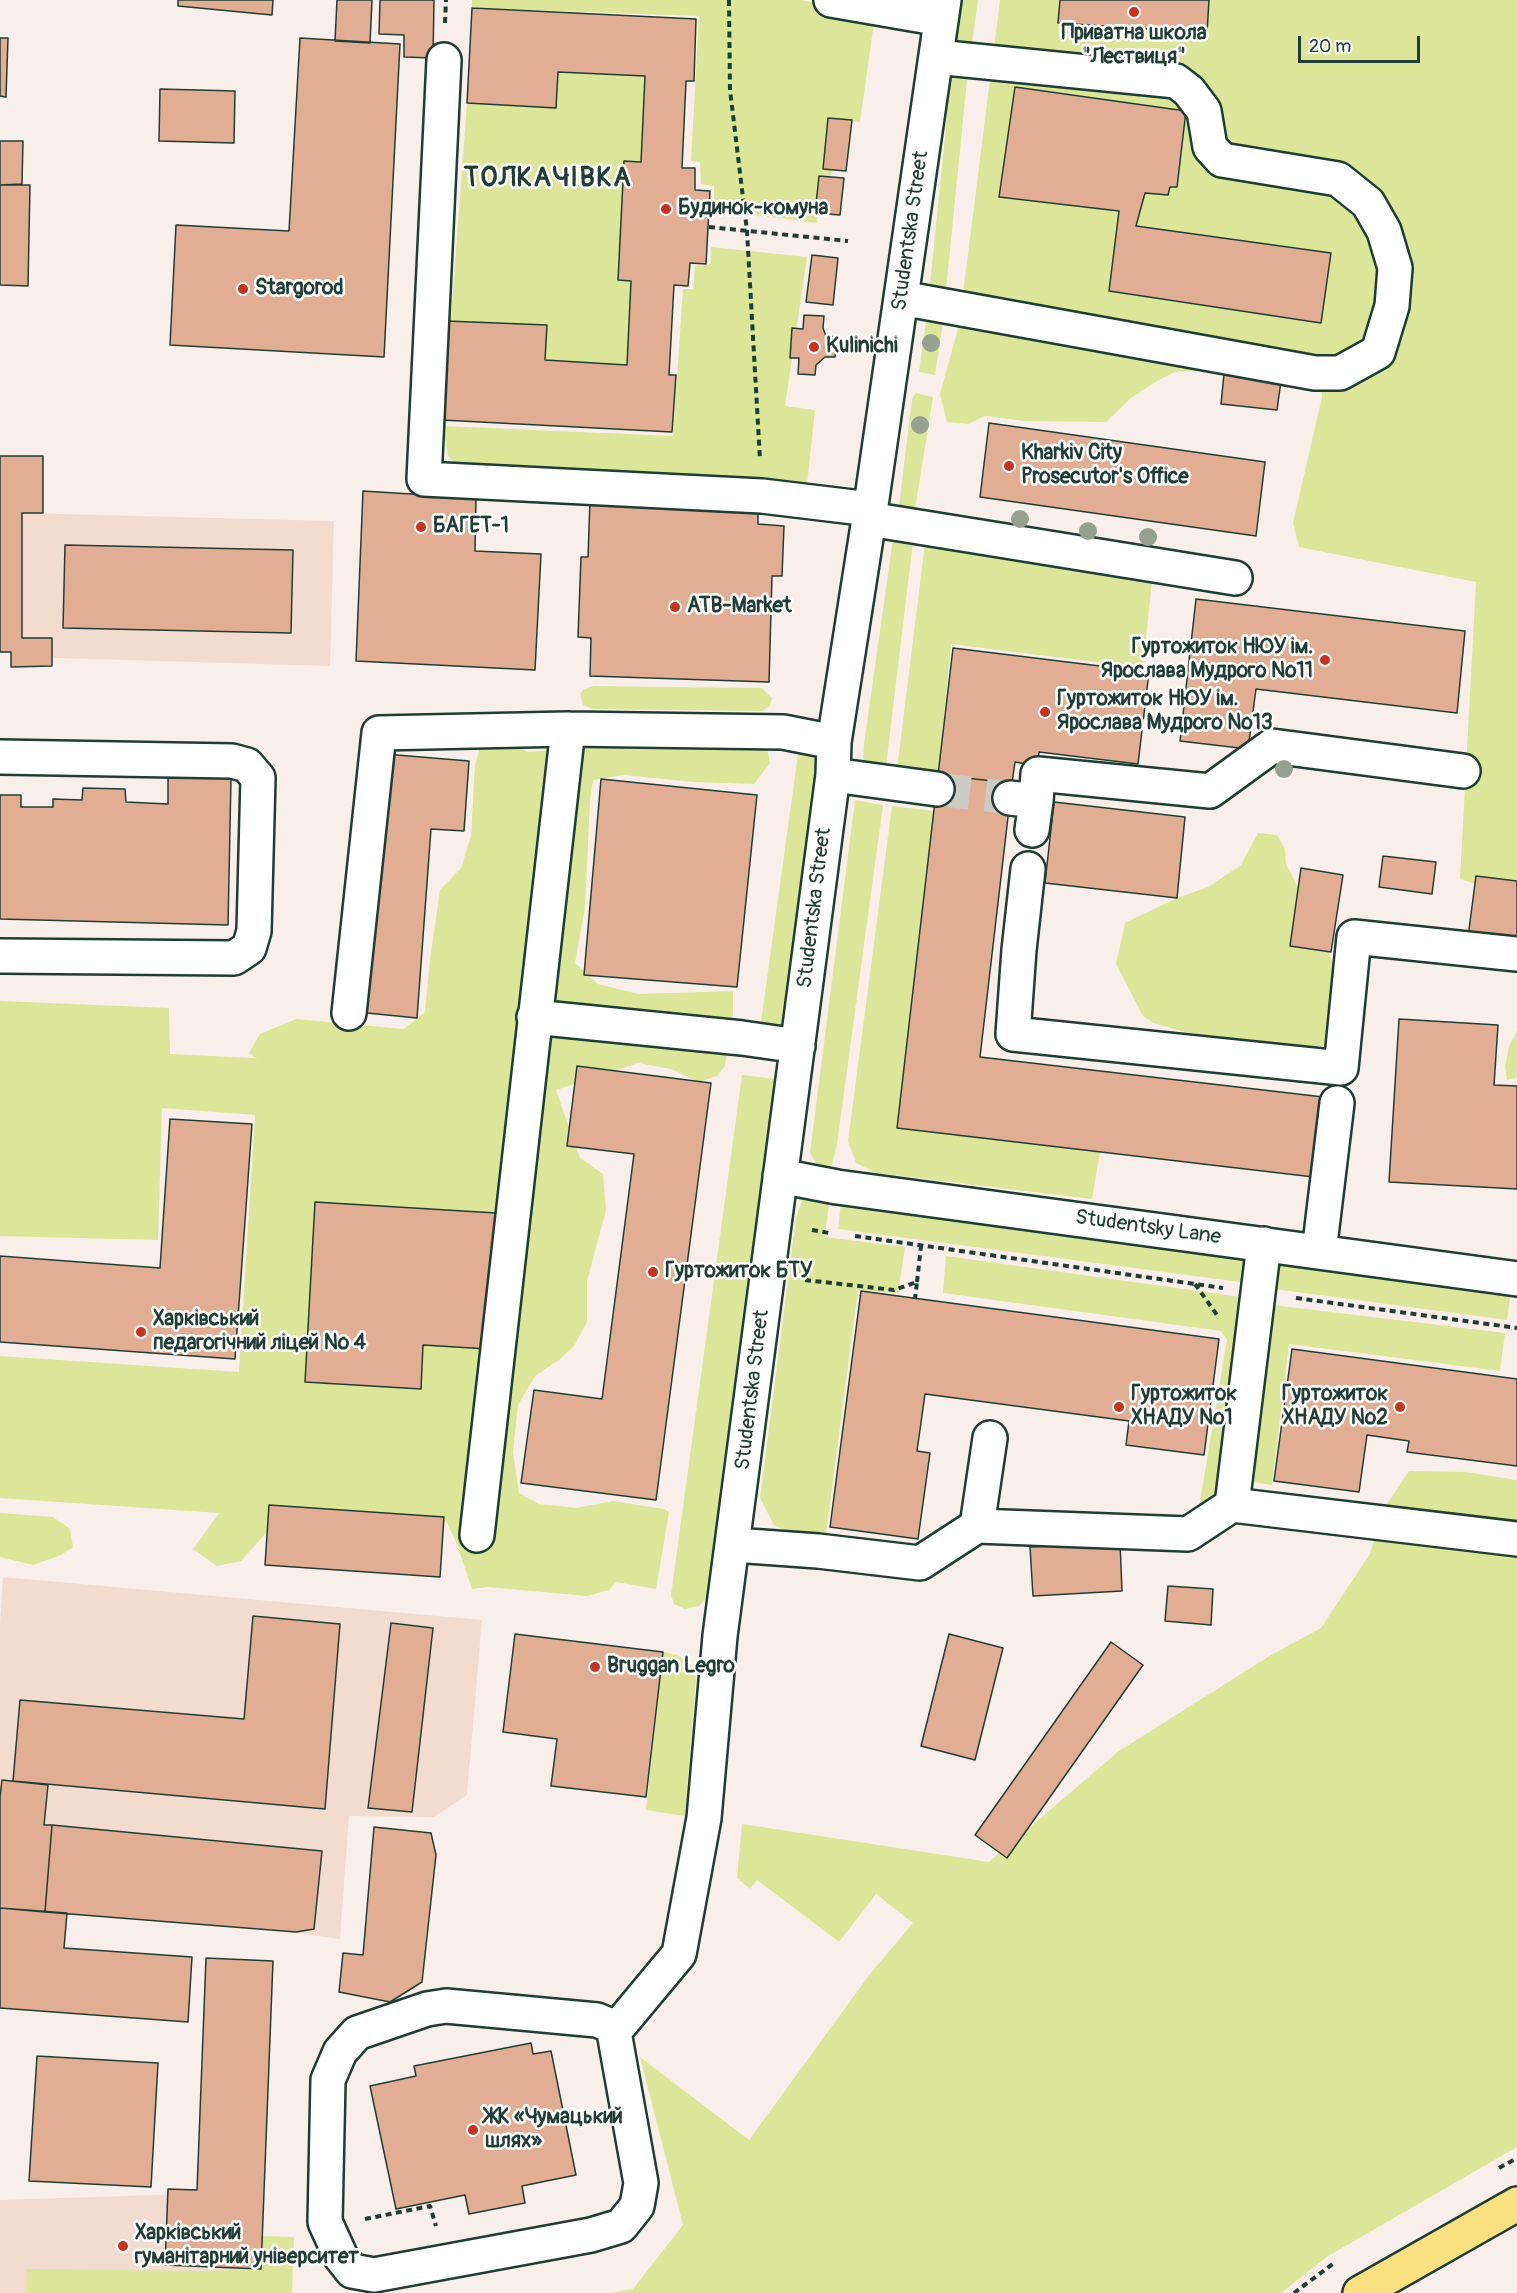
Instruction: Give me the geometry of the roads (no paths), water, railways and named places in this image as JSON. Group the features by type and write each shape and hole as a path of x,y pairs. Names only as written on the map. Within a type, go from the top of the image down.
{"main road":[{"path":"1360,2293 1517,2204"}],"street":[{"path":"831,0 943,10"},
{"name":"Studentska Street","path":"614,2032 679,1954 704,1818 720,1636 734,1545 833,775 834,742 870,514 943,10"},
{"path":"901,298 1315,373 1340,374 1378,352 1392,306 1395,268 1384,231 1368,203 1338,179 1222,160 1210,147 1204,111 1189,91 1176,81 936,57"},
{"path":"444,60 424,479 762,496 1235,578"},
{"path":"349,1013 379,733 568,729 783,732 834,742"},
{"path":"477,1535 568,729"},
{"path":"1026,810 1038,774 1210,791 1272,746 1462,771"},
{"path":"0,757 232,761 247,765 258,778 254,931 249,948 234,958 0,956"},
{"path":"833,775 937,789"},
{"path":"1028,869 1013,1034 1341,1068 1354,937 1517,954"},
{"path":"534,1017 742,1038 798,1046"},
{"path":"1319,1252 1337,1103"},
{"name":"Studentsky Lane","path":"780,1176 837,1187 1517,1279"},
{"path":"1232,1505 1264,1244"},
{"path":"978,1526 990,1438"},
{"path":"734,1545 818,1551 920,1563 978,1526 1188,1534 1232,1505 1517,1539"},
{"path":"446,2006 597,2020 609,2025 614,2032 641,2183 638,2206 621,2226 591,2235 374,2275 352,2271 341,2257 325,2222 327,2116 328,2080 340,2052 357,2033 427,2009 446,2006"}],"tunnel":[{"path":"937,789 1010,798"}],"place":[{"name":"Приватна школа \"Лествиця\"","path":"1134,12"},
{"name":"Будинок-комуна","path":"666,209"},
{"name":"Stargorod","path":"243,289"},
{"name":"Kulinichi","path":"814,347"},
{"name":"Kharkiv City Prosecutor's Office","path":"1009,466"},
{"name":"БАГЕТ-1","path":"421,527"},
{"name":"ATB-Market","path":"675,607"},
{"name":"Гуртожиток НЮУ ім. Ярослава Мудрого №11","path":"1325,660"},
{"name":"Гуртожиток НЮУ ім. Ярослава Мудрого №13","path":"1045,712"},
{"name":"Гуртожиток БТУ","path":"653,1272"},
{"name":"Харківський педагогічний ліцей № 4","path":"141,1332"},
{"name":"Гуртожиток ХНАДУ №1","path":"1119,1407"},
{"name":"Гуртожиток ХНАДУ №2","path":"1400,1407"},
{"name":"Bruggan Legro","path":"595,1667"},
{"name":"ЖК «Чумацький шлях»","path":"473,2130"},
{"name":"Харківський гуманітарний університет","path":"123,2246"}],"district":[{"name":"ТОЛКАЧІВКА","path":"548,179"}]}
